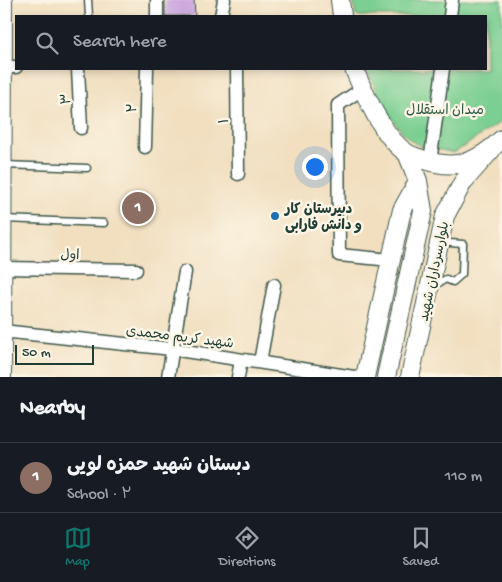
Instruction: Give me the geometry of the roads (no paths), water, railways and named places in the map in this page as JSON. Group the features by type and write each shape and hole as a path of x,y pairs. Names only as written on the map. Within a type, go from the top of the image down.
{"main road":[{"path":"2,377 2,165 9,67 3,0"},
{"path":"340,0 342,15"},
{"path":"354,70 362,89 391,137 407,153 430,162 450,166 472,161 497,144"},
{"name":"بلوارسرداران شهید","path":"410,377 445,216 463,182 497,144"},
{"name":"بلوارسرداران شهید","path":"386,377 423,211 418,181 407,153"},
{"path":"365,377 402,210 418,181"}],"street":[{"path":"157,0 157,15"},
{"path":"221,15 224,0"},
{"path":"450,15 452,0"},
{"name":"۳","path":"78,70 81,128"},
{"name":"۲","path":"145,147 147,70"},
{"name":"۱","path":"237,70 238,174"},
{"path":"430,162 443,70"},
{"path":"362,89 338,105 339,255 391,260"},
{"name":"اول","path":"2,268 136,270"},
{"path":"168,377 185,272"},
{"path":"260,362 274,285"},
{"name":"شهید کریم محمدی","path":"2,331 172,349 354,377"},
{"path":"238,377 241,360"}],"lane":[{"path":"88,0 89,15"},
{"path":"2,165 87,168"},
{"path":"2,219 104,223"},
{"path":"430,288 446,279 453,282 462,274 463,244 450,243 441,237"}],"place":[{"name":"دبستان شهید حمزه لویی","path":"138,208"},
{"name":"دبیرستان کار و دانش فارابی","path":"275,216"}],"park label":[{"name":"میدان استقلال","path":"445,109"}]}
